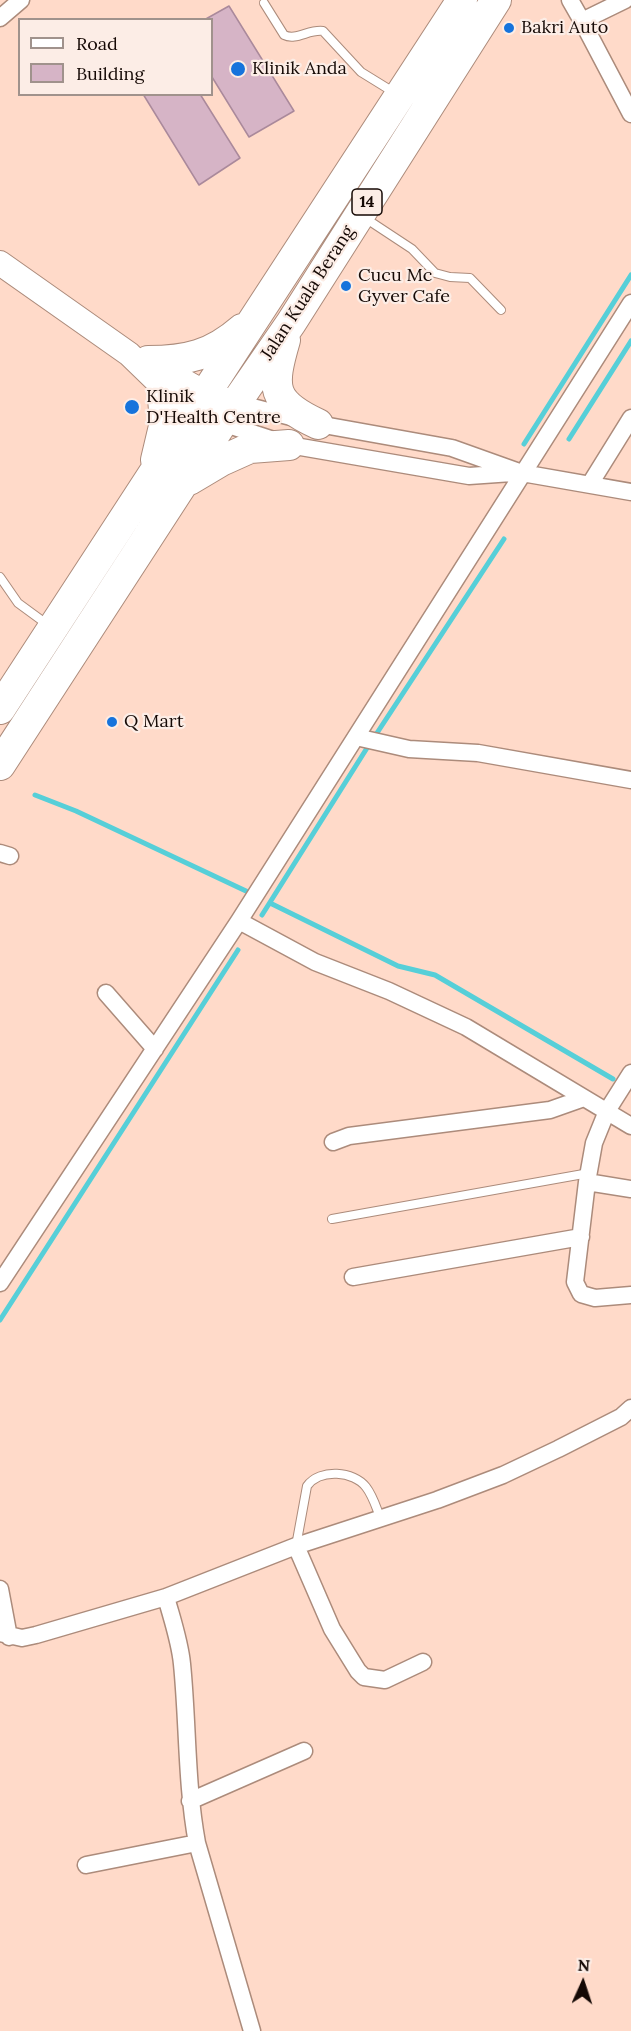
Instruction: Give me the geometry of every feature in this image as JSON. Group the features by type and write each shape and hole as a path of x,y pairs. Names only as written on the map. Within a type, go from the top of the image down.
{"highway":[{"name":"Jalan Kuala Berang","path":"0,765 183,483 256,317 462,0"},
{"name":"Jalan Kuala Berang","path":"1,707 146,485 291,323 495,0"},
{"path":"146,485 159,453 165,422 147,367 200,356 234,336 256,317"},
{"path":"291,323 278,373 280,396 285,405 296,414 318,424"},
{"path":"183,483 221,461 250,448 289,445"}],"street":[{"path":"0,18 21,0"},
{"path":"570,0 631,114"},
{"path":"582,21 626,0"},
{"path":"1,265 147,367 215,408 289,445 469,476 522,473"},
{"path":"0,1283 239,921 631,303"},
{"path":"215,408 452,448 522,473 631,492"},
{"path":"590,484 631,418"},
{"path":"356,737 409,749 478,753 631,780"},
{"path":"239,921 315,962 388,991 466,1027 631,1126"},
{"path":"106,993 155,1049"},
{"path":"631,1073 607,1111 594,1143 575,1282 581,1294 595,1298 631,1295"},
{"path":"333,1142 349,1136 550,1110 584,1098"},
{"path":"588,1178 631,1189"},
{"path":"353,1277 580,1237"},
{"path":"0,1589 4,1635 22,1638 166,1598 296,1546 437,1500 502,1475 621,1417 631,1408"},
{"path":"296,1546 332,1629 364,1677 385,1680 423,1662"},
{"path":"166,1598 182,1662 190,1801 196,1843 252,2031"},
{"path":"190,1801 304,1751"},
{"path":"86,1865 196,1843"}],"lane":[{"path":"264,3 284,35 293,37 314,30 323,31 361,72 401,96"},
{"path":"359,214 412,249 435,273 450,278 470,278 501,309"},
{"path":"0,577 18,603 54,628"},
{"path":"332,1219 588,1178"},
{"path":"296,1546 307,1486 318,1476 344,1474 358,1480 365,1485 380,1517"}],"building":[{"path":"229,6 294,111 249,137 213,79 213,18 208,18"},
{"path":"144,96 201,96 240,158 199,185"}],"waterway":[{"path":"524,444 631,275"},
{"path":"569,439 631,341"},
{"path":"377,733 504,539"},
{"path":"262,915 367,748"},
{"path":"35,795 76,811 246,891"},
{"path":"270,903 398,966 435,975 613,1079"},
{"path":"0,1320 238,950"}],"place":[{"name":"Bakri Auto","path":"509,28"},
{"name":"Klinik Anda","path":"238,69"},
{"name":"Cucu Mc Gyver Cafe","path":"346,286"},
{"name":"Klinik D'Health Centre","path":"132,407"},
{"name":"Q Mart","path":"112,722"}]}
